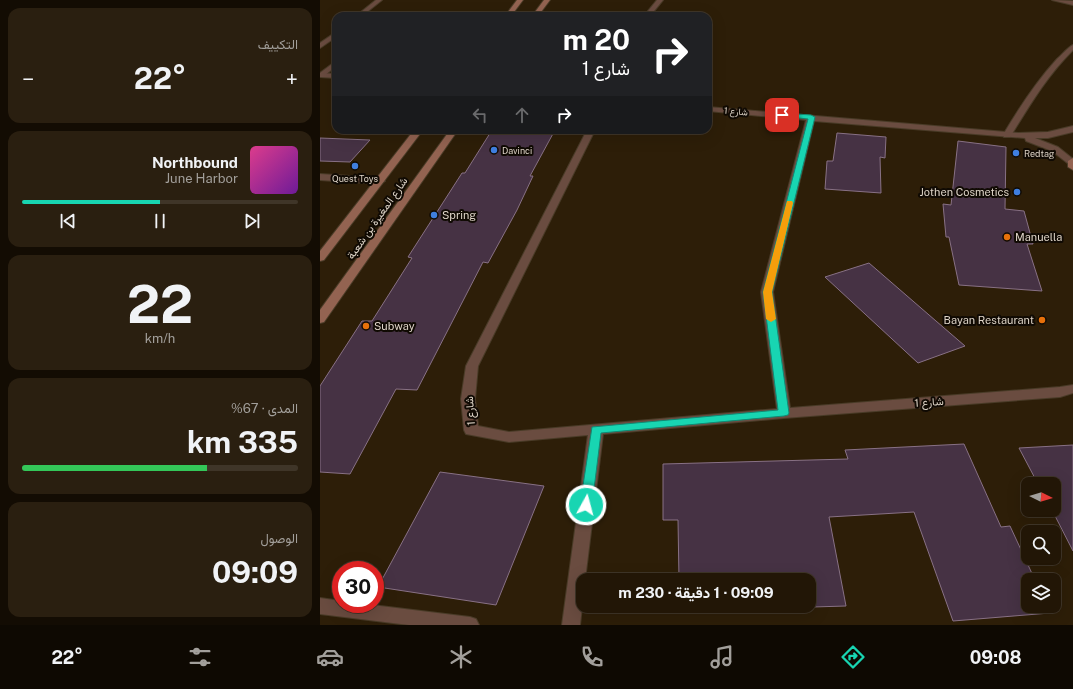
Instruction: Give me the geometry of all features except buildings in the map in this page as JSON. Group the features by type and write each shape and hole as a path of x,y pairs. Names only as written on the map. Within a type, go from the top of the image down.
{"main road":[{"path":"511,12 520,0"},
{"path":"538,12 547,0"},
{"name":"شارع المغيرة بن شعبة","path":"320,258 416,134"},
{"name":"شارع المغيرة بن شعبة","path":"320,319 451,134"},
{"path":"1073,162 1073,167"}],"street":[{"path":"1055,0 1073,3"},
{"path":"321,75 332,76"},
{"name":"شارع 1","path":"712,109 1018,136 1048,135 1073,129"},
{"path":"784,413 767,292 811,117"},
{"name":"شارع 1","path":"589,134 472,366 468,399 471,430 509,437 784,413 1060,392 1073,388"},
{"name":"شارع 1","path":"1018,136 1038,141 1055,149 1073,162"},
{"path":"320,177 380,181"},
{"path":"571,625 596,430"},
{"path":"320,606 470,625"}],"lane":[{"path":"364,12 380,0"},
{"path":"650,12 660,0"},
{"path":"320,46 332,37"},
{"path":"1007,135 1032,93 1046,75 1073,47"},
{"path":"321,75 332,66"}],"slow traffic":[{"path":"771,319 767,292 790,203"}],"place":[{"name":"Davinci","path":"494,150"},
{"name":"Redtag","path":"1016,153"},
{"name":"Quest Toys","path":"355,166"},
{"name":"Jothen Cosmetics","path":"1017,192"},
{"name":"Spring","path":"434,215"},
{"name":"Manuella","path":"1007,237"},
{"name":"Bayan Restaurant","path":"1042,320"},
{"name":"Subway","path":"366,326"}],"route":[{"path":"586,505 596,430 784,413 767,292 811,117 782,115"}]}
